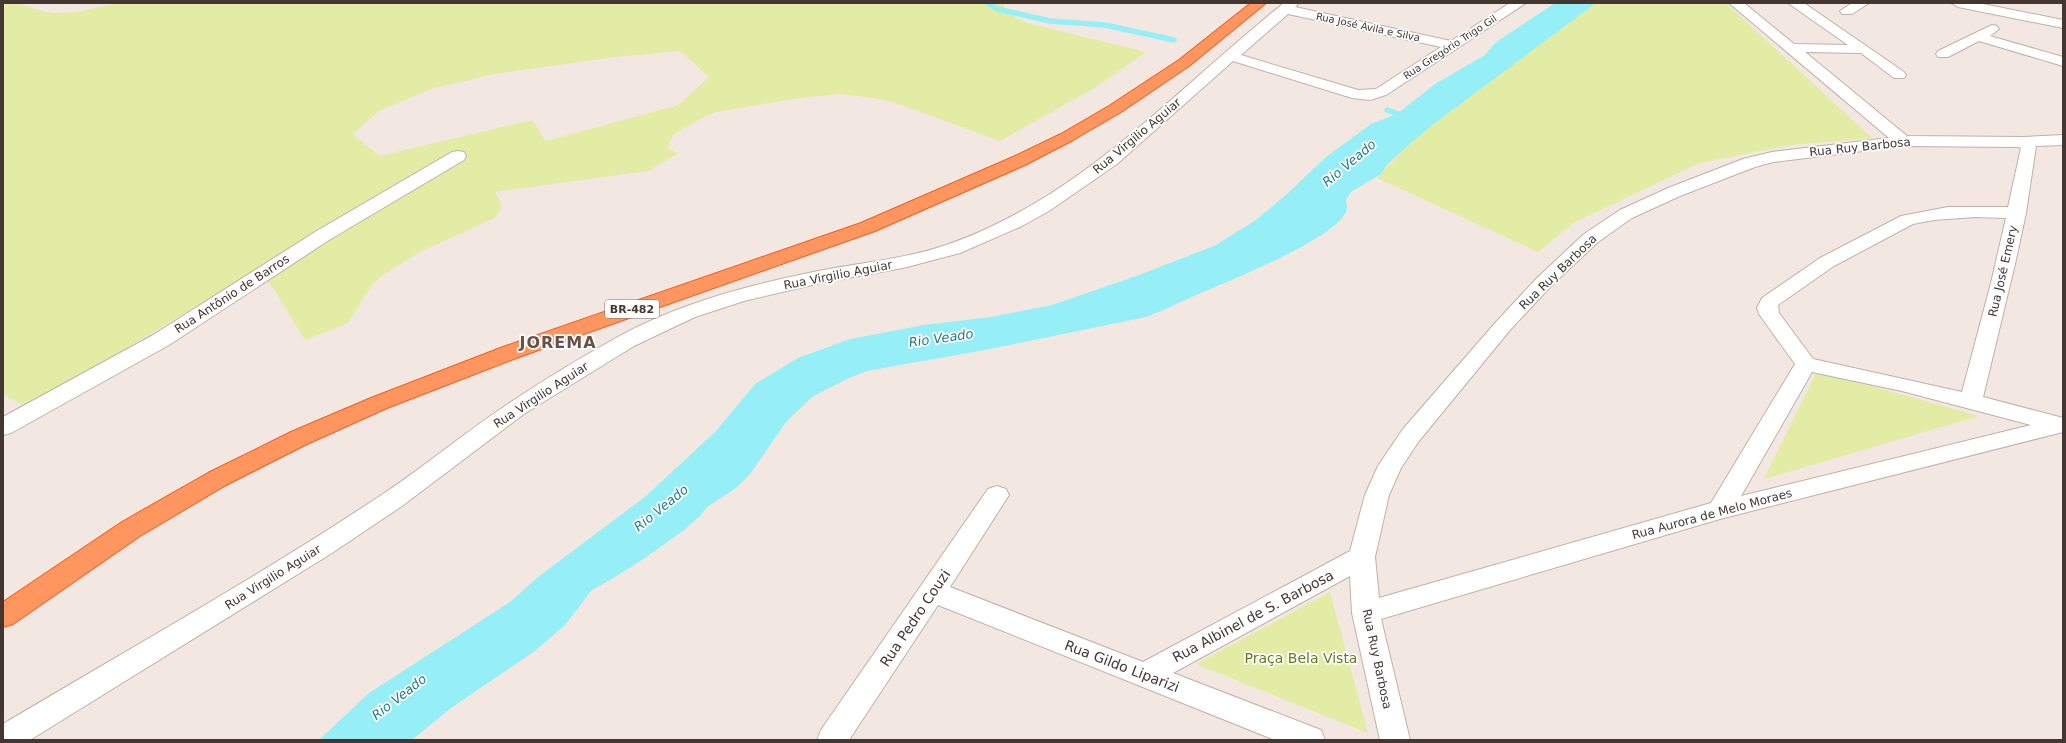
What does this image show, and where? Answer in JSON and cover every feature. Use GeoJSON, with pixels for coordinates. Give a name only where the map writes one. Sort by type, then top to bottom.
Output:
{"type":"FeatureCollection","features":[{"type":"Feature","properties":{"kind":"highway","name":"BR-482"},"geometry":{"type":"LineString","coordinates":[[3,616],[131,529],[217,479],[299,438],[379,403],[511,352],[868,227],[1067,137],[1115,109],[1184,64],[1259,3]]}},
{"type":"Feature","properties":{"kind":"street","name":"Rua Gregório Trigo Gil"},"geometry":{"type":"LineString","coordinates":[[1231,56],[1357,95],[1370,95],[1381,92],[1519,3]]}},
{"type":"Feature","properties":{"kind":"street"},"geometry":{"type":"LineString","coordinates":[[1736,3],[1903,141]]}},
{"type":"Feature","properties":{"kind":"street"},"geometry":{"type":"LineString","coordinates":[[1796,3],[1864,49],[1899,75]]}},
{"type":"Feature","properties":{"kind":"street"},"geometry":{"type":"LineString","coordinates":[[1847,11],[1862,3]]}},
{"type":"Feature","properties":{"kind":"street"},"geometry":{"type":"LineString","coordinates":[[1958,3],[2063,24]]}},
{"type":"Feature","properties":{"kind":"street","name":"Rua José Ávila e Silva"},"geometry":{"type":"LineString","coordinates":[[1288,6],[1452,45]]}},
{"type":"Feature","properties":{"kind":"street","name":"Rua Virgilio Aguiar"},"geometry":{"type":"LineString","coordinates":[[4,740],[323,546],[393,500],[516,409],[626,341],[688,313],[738,296],[767,288],[903,262],[953,249],[1015,222],[1043,207],[1111,160],[1288,6]]}},
{"type":"Feature","properties":{"kind":"street"},"geometry":{"type":"LineString","coordinates":[[1943,54],[1979,37],[2015,14]]}},
{"type":"Feature","properties":{"kind":"street"},"geometry":{"type":"LineString","coordinates":[[1979,37],[2063,62]]}},
{"type":"Feature","properties":{"kind":"street"},"geometry":{"type":"LineString","coordinates":[[1791,48],[1864,49]]}},
{"type":"Feature","properties":{"kind":"street","name":"Rua Ruy Barbosa"},"geometry":{"type":"LineString","coordinates":[[1395,740],[1366,613],[1362,557],[1377,495],[1390,466],[1411,435],[1503,326],[1544,282],[1591,238],[1626,214],[1674,192],[1749,163],[1796,153],[1903,141],[2026,145],[2063,140]]}},
{"type":"Feature","properties":{"kind":"street"},"geometry":{"type":"LineString","coordinates":[[2026,145],[2063,156]]}},
{"type":"Feature","properties":{"kind":"street","name":"Rua José Emery"},"geometry":{"type":"LineString","coordinates":[[1971,400],[2001,285],[2017,213],[2026,145]]}},
{"type":"Feature","properties":{"kind":"street","name":"Rua Antônio de Barros"},"geometry":{"type":"LineString","coordinates":[[3,427],[161,340],[322,236],[458,156]]}},
{"type":"Feature","properties":{"kind":"street"},"geometry":{"type":"LineString","coordinates":[[1720,510],[1806,364],[1769,314],[1767,308],[1769,302],[1827,262],[1908,220],[1920,216],[1953,212],[2017,213]]}},
{"type":"Feature","properties":{"kind":"street","name":"Rua Aurora de Melo Moraes"},"geometry":{"type":"LineString","coordinates":[[1806,364],[1866,375],[1971,400],[2062,425]]}},
{"type":"Feature","properties":{"kind":"street","name":"Rua Aurora de Melo Moraes"},"geometry":{"type":"LineString","coordinates":[[1366,613],[1720,510],[2062,425]]}},
{"type":"Feature","properties":{"kind":"street","name":"Rua Pedro Couzi"},"geometry":{"type":"LineString","coordinates":[[832,740],[934,592],[997,496]]}},
{"type":"Feature","properties":{"kind":"street","name":"Rua Albinel de S. Barbosa"},"geometry":{"type":"LineString","coordinates":[[1144,675],[1362,557]]}},
{"type":"Feature","properties":{"kind":"street","name":"Rua Gildo Liparizi"},"geometry":{"type":"LineString","coordinates":[[934,592],[1310,740]]}},
{"type":"Feature","properties":{"kind":"green space"},"geometry":{"type":"Polygon","coordinates":[[[3,3],[18,3],[45,12],[58,13],[77,12],[118,3],[1005,3],[1004,8],[1006,13],[1027,23],[1146,52],[1096,87],[1000,141],[899,104],[880,99],[839,94],[799,98],[716,112],[700,119],[673,135],[668,149],[679,153],[648,171],[495,192],[502,204],[495,218],[422,251],[384,274],[371,286],[348,323],[305,340],[271,285],[254,271],[132,345],[23,405],[3,394],[3,3]],[[680,51],[616,57],[494,74],[431,89],[379,111],[353,134],[379,156],[532,120],[546,141],[675,106],[681,103],[709,77],[680,51]]]}},
{"type":"Feature","properties":{"kind":"green space"},"geometry":{"type":"Polygon","coordinates":[[[1596,3],[1726,3],[1872,138],[1791,145],[1700,163],[1575,222],[1538,252],[1377,178],[1404,149],[1431,126],[1596,3]]]}},
{"type":"Feature","properties":{"kind":"green space"},"geometry":{"type":"Polygon","coordinates":[[[1817,371],[1979,416],[1764,479],[1817,371]]]}},
{"type":"Feature","properties":{"kind":"green space","name":"Praça Bela Vista"},"geometry":{"type":"Polygon","coordinates":[[[1330,592],[1368,733],[1196,664],[1330,592]]]}},
{"type":"Feature","properties":{"kind":"water","name":"Rio Veado"},"geometry":{"type":"Polygon","coordinates":[[[1555,3],[1596,3],[1431,126],[1387,165],[1381,174],[1351,192],[1346,200],[1347,209],[1340,221],[1324,234],[1275,260],[1146,317],[985,350],[867,371],[847,379],[812,397],[786,422],[750,474],[736,488],[707,507],[700,516],[684,530],[645,558],[592,590],[565,625],[535,651],[451,708],[412,740],[319,740],[369,693],[510,602],[538,577],[646,496],[716,431],[755,384],[798,358],[850,339],[924,325],[991,317],[1052,305],[1139,275],[1214,246],[1256,220],[1287,194],[1326,157],[1371,124],[1397,114],[1435,84],[1485,55],[1496,42],[1555,3]]]}},
{"type":"Feature","properties":{"kind":"waterway"},"geometry":{"type":"LineString","coordinates":[[988,3],[997,9],[1050,21],[1105,25],[1174,40]]}},
{"type":"Feature","properties":{"kind":"waterway"},"geometry":{"type":"LineString","coordinates":[[1387,110],[1407,117]]}},
{"type":"Feature","properties":{"kind":"district","name":"JOREMA"},"geometry":{"type":"Point","coordinates":[558,342]}}]}
